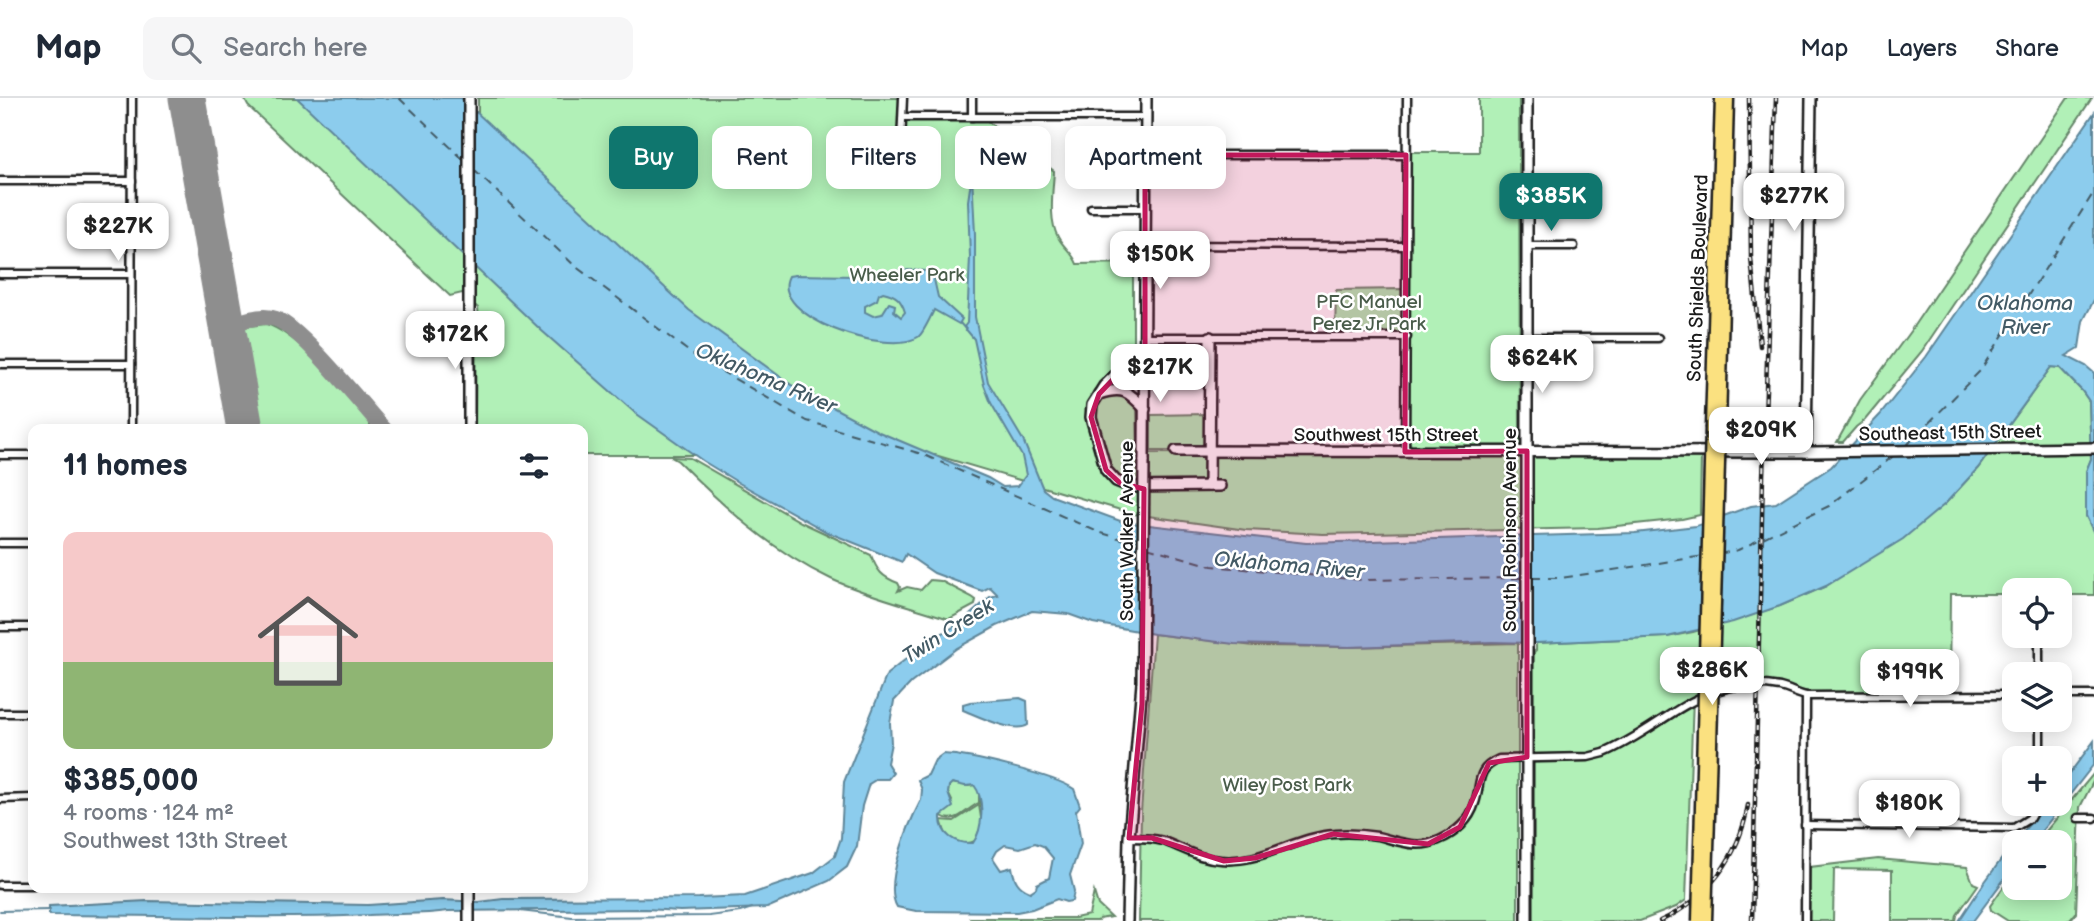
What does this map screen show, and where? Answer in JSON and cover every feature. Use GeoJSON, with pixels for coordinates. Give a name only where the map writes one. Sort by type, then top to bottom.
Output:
{"type":"FeatureCollection","features":[{"type":"Feature","properties":{"kind":"main road"},"geometry":{"type":"LineString","coordinates":[[469,98],[470,424]]}},
{"type":"Feature","properties":{"kind":"main road","name":"South Walker Avenue"},"geometry":{"type":"LineString","coordinates":[[1145,126],[1146,98]]}},
{"type":"Feature","properties":{"kind":"main road","name":"South Robinson Avenue"},"geometry":{"type":"LineString","coordinates":[[1527,98],[1527,921]]}},
{"type":"Feature","properties":{"kind":"main road","name":"South Shields Boulevard"},"geometry":{"type":"LineString","coordinates":[[1706,921],[1721,98]]}},
{"type":"Feature","properties":{"kind":"main road","name":"South Shields Boulevard"},"geometry":{"type":"LineString","coordinates":[[1698,921],[1728,98]]}},
{"type":"Feature","properties":{"kind":"main road"},"geometry":{"type":"LineString","coordinates":[[1810,452],[1811,98]]}},
{"type":"Feature","properties":{"kind":"main road","name":"South Walker Avenue"},"geometry":{"type":"LineString","coordinates":[[1127,921],[1129,838],[1143,683],[1146,189]]}},
{"type":"Feature","properties":{"kind":"main road"},"geometry":{"type":"LineString","coordinates":[[1210,337],[1209,486],[1220,486]]}},
{"type":"Feature","properties":{"kind":"main road"},"geometry":{"type":"LineString","coordinates":[[1099,394],[1145,341]]}},
{"type":"Feature","properties":{"kind":"main road"},"geometry":{"type":"LineString","coordinates":[[1099,394],[1112,390],[1124,391],[1132,395],[1145,409]]}},
{"type":"Feature","properties":{"kind":"main road","name":"South Walker Avenue"},"geometry":{"type":"LineString","coordinates":[[1099,394],[1093,402],[1091,417],[1106,470],[1116,481],[1131,487],[1209,486]]}},
{"type":"Feature","properties":{"kind":"main road","name":"Southeast 15th Street"},"geometry":{"type":"LineString","coordinates":[[1810,452],[2094,447]]}},
{"type":"Feature","properties":{"kind":"main road","name":"Southwest 15th Street"},"geometry":{"type":"LineString","coordinates":[[1176,451],[1810,452]]}},
{"type":"Feature","properties":{"kind":"main road"},"geometry":{"type":"LineString","coordinates":[[469,893],[469,921]]}},
{"type":"Feature","properties":{"kind":"street"},"geometry":{"type":"LineString","coordinates":[[131,424],[132,98]]}},
{"type":"Feature","properties":{"kind":"street"},"geometry":{"type":"LineString","coordinates":[[902,126],[903,98]]}},
{"type":"Feature","properties":{"kind":"street"},"geometry":{"type":"LineString","coordinates":[[972,98],[972,117]]}},
{"type":"Feature","properties":{"kind":"street"},"geometry":{"type":"LineString","coordinates":[[1405,452],[1407,98]]}},
{"type":"Feature","properties":{"kind":"street"},"geometry":{"type":"LineString","coordinates":[[903,117],[1145,117]]}},
{"type":"Feature","properties":{"kind":"street"},"geometry":{"type":"LineString","coordinates":[[1226,155],[1406,155]]}},
{"type":"Feature","properties":{"kind":"street"},"geometry":{"type":"LineString","coordinates":[[0,181],[132,181]]}},
{"type":"Feature","properties":{"kind":"street"},"geometry":{"type":"LineString","coordinates":[[1091,208],[1146,208]]}},
{"type":"Feature","properties":{"kind":"street"},"geometry":{"type":"LineString","coordinates":[[1145,245],[1406,246]]}},
{"type":"Feature","properties":{"kind":"street"},"geometry":{"type":"LineString","coordinates":[[1528,246],[1574,246]]}},
{"type":"Feature","properties":{"kind":"street"},"geometry":{"type":"LineString","coordinates":[[0,274],[131,274]]}},
{"type":"Feature","properties":{"kind":"street"},"geometry":{"type":"LineString","coordinates":[[1145,341],[1210,337],[1406,337]]}},
{"type":"Feature","properties":{"kind":"street"},"geometry":{"type":"LineString","coordinates":[[1527,338],[1658,338]]}},
{"type":"Feature","properties":{"kind":"street"},"geometry":{"type":"LineString","coordinates":[[0,364],[131,364]]}},
{"type":"Feature","properties":{"kind":"street"},"geometry":{"type":"LineString","coordinates":[[0,455],[28,455]]}},
{"type":"Feature","properties":{"kind":"street"},"geometry":{"type":"LineString","coordinates":[[0,543],[28,543]]}},
{"type":"Feature","properties":{"kind":"street"},"geometry":{"type":"LineString","coordinates":[[0,627],[28,627]]}},
{"type":"Feature","properties":{"kind":"street"},"geometry":{"type":"LineString","coordinates":[[1129,838],[1152,838],[1199,856],[1224,861],[1255,858],[1299,841],[1333,834],[1375,836],[1411,845],[1429,844],[1449,835],[1466,820],[1476,800],[1480,777],[1489,763],[1499,759],[1588,757],[1604,753],[1696,699],[1727,687],[1773,687],[1806,696],[2002,695]]}},
{"type":"Feature","properties":{"kind":"street"},"geometry":{"type":"LineString","coordinates":[[2072,695],[2094,695]]}},
{"type":"Feature","properties":{"kind":"street"},"geometry":{"type":"LineString","coordinates":[[1805,921],[1806,696]]}},
{"type":"Feature","properties":{"kind":"street"},"geometry":{"type":"LineString","coordinates":[[0,713],[28,713]]}},
{"type":"Feature","properties":{"kind":"street"},"geometry":{"type":"LineString","coordinates":[[0,799],[28,798]]}},
{"type":"Feature","properties":{"kind":"street"},"geometry":{"type":"LineString","coordinates":[[1805,825],[2014,828],[2031,816]]}},
{"type":"Feature","properties":{"kind":"street"},"geometry":{"type":"LineString","coordinates":[[2078,818],[2094,818]]}},
{"type":"Feature","properties":{"kind":"street"},"geometry":{"type":"LineString","coordinates":[[0,885],[28,885]]}},
{"type":"Feature","properties":{"kind":"highlighted area"},"geometry":{"type":"Polygon","coordinates":[[[1145,155],[1406,155],[1405,452],[1527,451],[1527,757],[1489,763],[1460,827],[1428,844],[1333,834],[1255,858],[1224,861],[1152,838],[1129,838],[1142,704],[1144,489],[1120,483],[1106,470],[1091,417],[1099,394],[1145,346],[1145,155]]]}},
{"type":"Feature","properties":{"kind":"green space","name":"Wheeler Park"},"geometry":{"type":"Polygon","coordinates":[[[244,98],[461,98],[478,114],[478,98],[900,98],[899,120],[987,121],[994,126],[955,126],[955,189],[1051,189],[1051,169],[1054,171],[1052,205],[1055,230],[1077,264],[1133,263],[1133,341],[1136,342],[1090,400],[1087,420],[1096,453],[1105,453],[1097,424],[1098,403],[1101,397],[1123,393],[1137,407],[1138,453],[1701,455],[1700,515],[1598,528],[1323,534],[1246,530],[1134,514],[935,455],[588,455],[588,424],[475,424],[478,308],[462,293],[450,296],[248,106],[244,98]]]}},
{"type":"Feature","properties":{"kind":"green space"},"geometry":{"type":"Polygon","coordinates":[[[1479,98],[1519,98],[1520,443],[1516,448],[1412,448],[1407,436],[1410,152],[1479,152],[1479,98]]]}},
{"type":"Feature","properties":{"kind":"green space"},"geometry":{"type":"Polygon","coordinates":[[[2068,98],[2092,98],[1922,351],[1865,420],[1843,442],[1837,442],[1860,400],[1911,330],[2068,98]]]}},
{"type":"Feature","properties":{"kind":"green space","name":"PFC Manuel Perez Jr Park"},"geometry":{"type":"Polygon","coordinates":[[[1403,289],[1401,334],[1335,334],[1336,290],[1403,289]]]}},
{"type":"Feature","properties":{"kind":"green space"},"geometry":{"type":"Polygon","coordinates":[[[266,324],[293,339],[370,420],[370,424],[256,424],[242,327],[266,324]]]}},
{"type":"Feature","properties":{"kind":"green space"},"geometry":{"type":"Polygon","coordinates":[[[2051,367],[2060,368],[2089,401],[2091,459],[2086,472],[2086,516],[2094,533],[2094,595],[2072,595],[2072,578],[2002,578],[2002,594],[1950,594],[1949,691],[1807,692],[1777,683],[1728,683],[1693,697],[1686,900],[1676,907],[1640,921],[1534,921],[1536,643],[1667,637],[1780,606],[1826,586],[1945,504],[1978,468],[2051,367]]]}},
{"type":"Feature","properties":{"kind":"green space"},"geometry":{"type":"Polygon","coordinates":[[[1206,414],[1205,443],[1200,447],[1200,451],[1151,451],[1151,415],[1206,414]]]}},
{"type":"Feature","properties":{"kind":"green space"},"geometry":{"type":"Polygon","coordinates":[[[671,457],[690,458],[801,522],[871,555],[881,573],[898,583],[898,591],[907,587],[921,590],[930,580],[941,581],[972,597],[976,600],[975,605],[949,619],[874,596],[831,579],[769,542],[671,457]]]}},
{"type":"Feature","properties":{"kind":"green space","name":"Wiley Post Park"},"geometry":{"type":"Polygon","coordinates":[[[1154,634],[1254,646],[1518,643],[1518,921],[1139,921],[1141,812],[1154,634]]]}},
{"type":"Feature","properties":{"kind":"green space"},"geometry":{"type":"Polygon","coordinates":[[[2094,773],[2094,780],[2080,807],[2076,913],[2066,921],[2008,921],[1991,910],[1990,906],[2002,889],[2002,900],[2072,900],[2072,830],[2047,830],[2058,816],[2072,816],[2072,800],[2094,773]]]}},
{"type":"Feature","properties":{"kind":"green space"},"geometry":{"type":"Polygon","coordinates":[[[952,783],[975,785],[979,791],[979,803],[952,819],[941,816],[952,801],[948,793],[952,783]]]}},
{"type":"Feature","properties":{"kind":"green space"},"geometry":{"type":"Polygon","coordinates":[[[979,805],[982,824],[975,841],[960,842],[946,835],[941,820],[954,821],[979,805]]]}},
{"type":"Feature","properties":{"kind":"green space"},"geometry":{"type":"Polygon","coordinates":[[[1878,859],[1967,867],[1973,883],[1978,885],[1957,915],[1956,921],[1892,921],[1892,870],[1834,869],[1833,921],[1809,921],[1810,867],[1878,859]]]}},
{"type":"Feature","properties":{"kind":"green space"},"geometry":{"type":"Polygon","coordinates":[[[1094,892],[1098,905],[1111,917],[1098,921],[975,921],[971,918],[1075,918],[1089,915],[1094,892]]]}},
{"type":"Feature","properties":{"kind":"water","name":"Oklahoma River"},"geometry":{"type":"Polygon","coordinates":[[[297,98],[461,98],[689,310],[793,386],[879,432],[988,478],[1003,487],[1018,486],[1026,475],[1022,456],[991,403],[984,385],[974,339],[964,327],[967,323],[970,257],[970,189],[973,189],[975,234],[975,317],[988,382],[1023,440],[1043,489],[1052,496],[1123,522],[1306,543],[1635,533],[1696,526],[1751,506],[1776,503],[1831,467],[1880,415],[1926,357],[2094,113],[2094,300],[2083,321],[2079,348],[2066,356],[2094,373],[2094,533],[2086,516],[2086,471],[2091,459],[2089,401],[2060,368],[2051,367],[1978,468],[1945,504],[1903,539],[1826,586],[1733,622],[1667,637],[1349,647],[1234,644],[1154,634],[1093,623],[1068,614],[1032,611],[957,648],[911,683],[894,701],[887,763],[893,773],[888,779],[877,779],[869,784],[862,806],[857,846],[847,867],[829,881],[767,908],[680,911],[448,911],[289,917],[49,915],[49,906],[147,901],[368,905],[443,900],[479,902],[503,899],[745,896],[813,873],[835,856],[841,838],[844,782],[887,674],[930,640],[961,623],[990,597],[998,595],[990,587],[982,591],[934,573],[906,554],[902,562],[827,532],[739,483],[634,412],[542,331],[297,98]]]}},
{"type":"Feature","properties":{"kind":"water"},"geometry":{"type":"Polygon","coordinates":[[[909,270],[926,271],[933,275],[938,297],[962,319],[959,324],[934,310],[918,337],[903,342],[882,342],[834,329],[812,318],[796,305],[787,291],[789,276],[855,276],[909,270]],[[883,292],[877,300],[865,306],[865,312],[873,316],[882,314],[889,303],[895,305],[894,311],[901,317],[905,312],[902,304],[895,296],[883,292]]]}},
{"type":"Feature","properties":{"kind":"water"},"geometry":{"type":"Polygon","coordinates":[[[1020,698],[1027,701],[1028,725],[1022,727],[996,723],[963,710],[963,704],[970,702],[1020,698]]]}},
{"type":"Feature","properties":{"kind":"water"},"geometry":{"type":"Polygon","coordinates":[[[2094,741],[2094,764],[2072,792],[2072,770],[2094,741]]]}},
{"type":"Feature","properties":{"kind":"water"},"geometry":{"type":"Polygon","coordinates":[[[943,754],[991,762],[1031,772],[1074,789],[1080,806],[1076,811],[1081,844],[1070,875],[1074,891],[1072,901],[1057,899],[1017,912],[916,911],[897,907],[893,884],[895,869],[904,838],[921,800],[922,790],[918,780],[928,775],[935,760],[943,754]],[[952,783],[948,793],[953,807],[941,816],[941,823],[950,837],[960,842],[973,843],[979,830],[981,814],[978,791],[974,785],[952,783]],[[1035,843],[1020,848],[1005,845],[993,858],[1001,870],[1012,867],[1017,882],[1030,892],[1037,884],[1049,878],[1053,858],[1043,846],[1035,843]]]}},
{"type":"Feature","properties":{"kind":"water"},"geometry":{"type":"Polygon","coordinates":[[[2036,816],[2053,816],[2042,830],[2025,830],[2036,816]]]}},
{"type":"Feature","properties":{"kind":"water"},"geometry":{"type":"Polygon","coordinates":[[[2002,858],[2002,882],[1973,921],[1959,921],[2002,858]]]}},
{"type":"Feature","properties":{"kind":"waterway"},"geometry":{"type":"LineString","coordinates":[[960,323],[966,330]]}},
{"type":"Feature","properties":{"kind":"waterway","name":"Twin Creek"},"geometry":{"type":"LineString","coordinates":[[520,911],[572,917],[709,916],[752,908]]}},
{"type":"Feature","properties":{"kind":"waterway","name":"Twin Creek"},"geometry":{"type":"LineString","coordinates":[[0,911],[50,910]]}},
{"type":"Feature","properties":{"kind":"ferry route"},"geometry":{"type":"LineString","coordinates":[[399,98],[464,160]]}},
{"type":"Feature","properties":{"kind":"ferry route"},"geometry":{"type":"LineString","coordinates":[[473,169],[575,266],[692,354],[807,421],[922,454],[1098,532],[1139,544]]}},
{"type":"Feature","properties":{"kind":"ferry route"},"geometry":{"type":"LineString","coordinates":[[1906,446],[1980,371],[2094,192]]}},
{"type":"Feature","properties":{"kind":"ferry route"},"geometry":{"type":"LineString","coordinates":[[1719,554],[1738,550],[1829,506],[1896,454]]}},
{"type":"Feature","properties":{"kind":"ferry route"},"geometry":{"type":"LineString","coordinates":[[1147,547],[1212,566],[1362,580],[1523,578]]}},
{"type":"Feature","properties":{"kind":"ferry route"},"geometry":{"type":"LineString","coordinates":[[1532,578],[1561,578],[1704,556]]}},
{"type":"Feature","properties":{"kind":"taxiway"},"geometry":{"type":"LineString","coordinates":[[227,325],[264,317],[287,325],[315,351],[380,424]]}},
{"type":"Feature","properties":{"kind":"runway"},"geometry":{"type":"LineString","coordinates":[[187,98],[244,424]]}},
{"type":"Feature","properties":{"kind":"railway"},"geometry":{"type":"LineString","coordinates":[[1749,98],[1751,258],[1760,346]]}},
{"type":"Feature","properties":{"kind":"railway"},"geometry":{"type":"LineString","coordinates":[[1752,921],[1776,98]]}},
{"type":"Feature","properties":{"kind":"railway"},"geometry":{"type":"LineString","coordinates":[[1660,921],[1693,901],[1719,874],[1737,842],[1748,805]]}}]}
